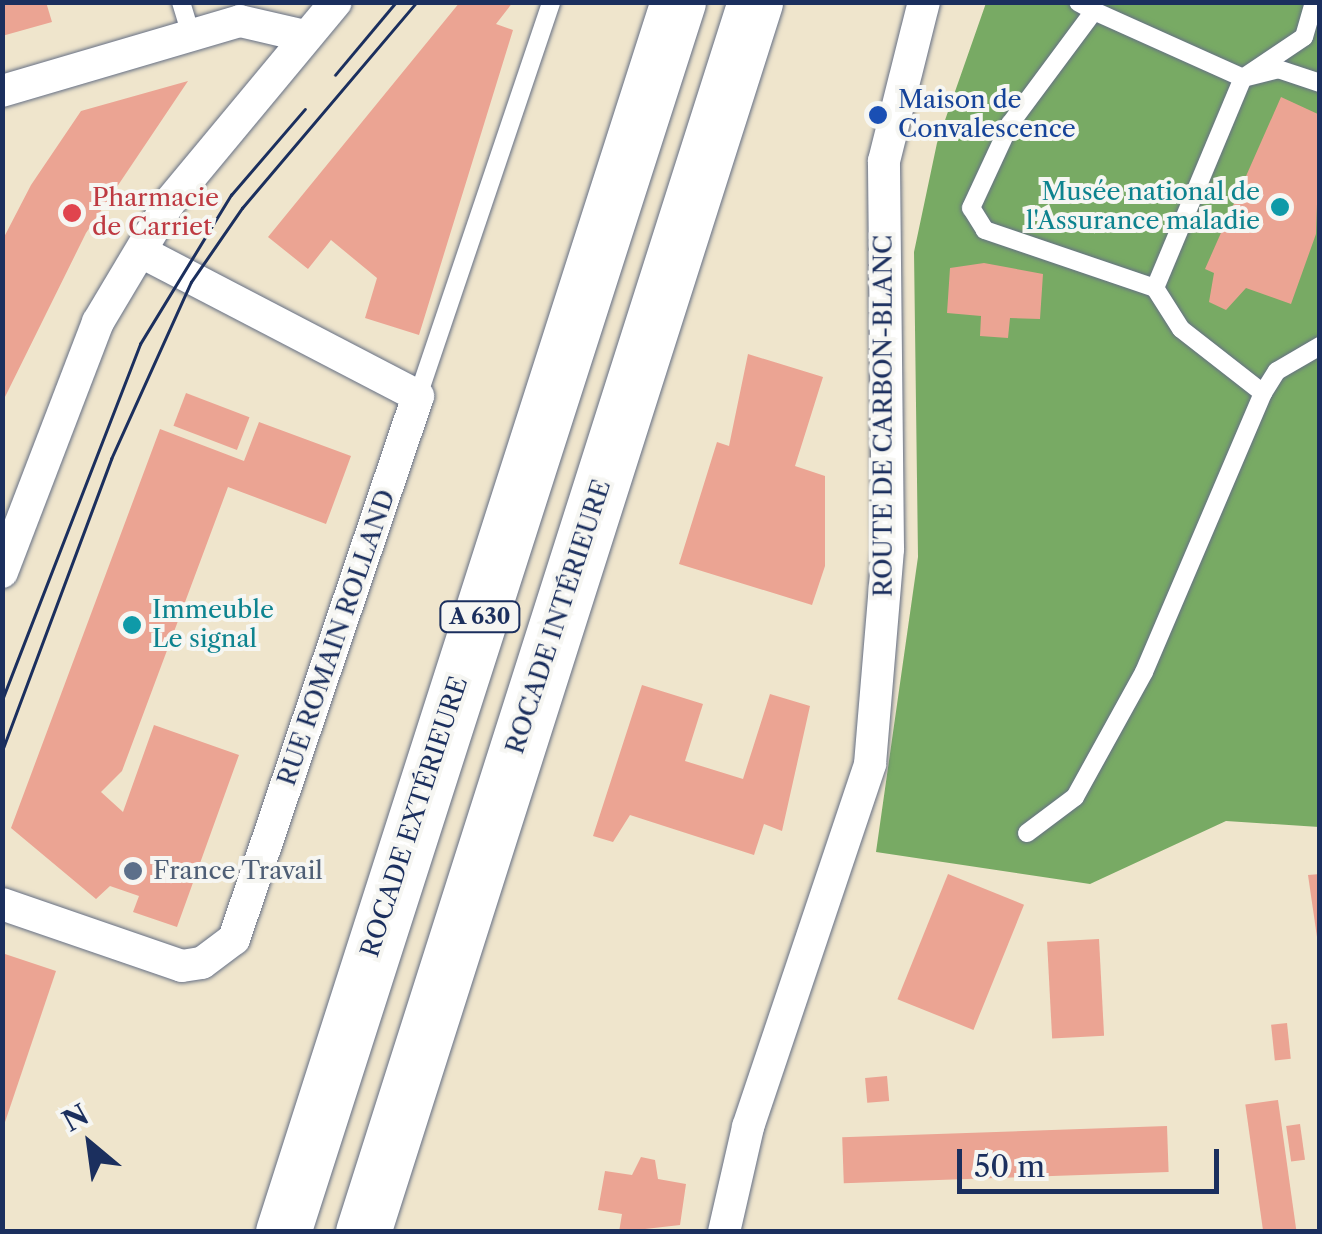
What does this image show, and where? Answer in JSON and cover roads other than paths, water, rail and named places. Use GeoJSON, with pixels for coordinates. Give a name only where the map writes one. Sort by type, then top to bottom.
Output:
{"type":"FeatureCollection","features":[{"type":"Feature","properties":{"kind":"highway","name":"ROCADE EXTÉRIEURE"},"geometry":{"type":"LineString","coordinates":[[282,1232],[678,2]]}},
{"type":"Feature","properties":{"kind":"highway","name":"ROCADE INTÉRIEURE"},"geometry":{"type":"LineString","coordinates":[[363,1232],[754,7]]}},
{"type":"Feature","properties":{"kind":"street"},"geometry":{"type":"LineString","coordinates":[[2,572],[98,322],[140,252],[235,117],[336,2]]}},
{"type":"Feature","properties":{"kind":"street","name":"ROUTE DE CARBON-BLANC"},"geometry":{"type":"LineString","coordinates":[[724,1232],[748,1127],[870,764],[888,549],[884,161],[924,2]]}},
{"type":"Feature","properties":{"kind":"street"},"geometry":{"type":"LineString","coordinates":[[2,90],[240,21],[306,36]]}},
{"type":"Feature","properties":{"kind":"street"},"geometry":{"type":"LineString","coordinates":[[140,252],[418,396]]}},
{"type":"Feature","properties":{"kind":"street","name":"RUE ROMAIN ROLLAND"},"geometry":{"type":"LineString","coordinates":[[2,904],[182,966],[202,963],[234,939],[418,396]]}},
{"type":"Feature","properties":{"kind":"lane"},"geometry":{"type":"LineString","coordinates":[[181,2],[192,36]]}},
{"type":"Feature","properties":{"kind":"lane"},"geometry":{"type":"LineString","coordinates":[[418,396],[551,2]]}},
{"type":"Feature","properties":{"kind":"lane"},"geometry":{"type":"LineString","coordinates":[[1155,288],[1243,78],[1304,37],[1314,2]]}},
{"type":"Feature","properties":{"kind":"lane"},"geometry":{"type":"LineString","coordinates":[[1263,393],[1182,329],[1155,288],[984,230],[971,208],[1010,124],[1086,7],[1243,78],[1278,69],[1320,83]]}},
{"type":"Feature","properties":{"kind":"lane"},"geometry":{"type":"LineString","coordinates":[[1026,833],[1075,796],[1144,672],[1263,393],[1277,371],[1320,346]]}},
{"type":"Feature","properties":{"kind":"tram line"},"geometry":{"type":"LineString","coordinates":[[335,75],[396,2]]}},
{"type":"Feature","properties":{"kind":"tram line"},"geometry":{"type":"LineString","coordinates":[[2,751],[111,459],[191,282],[242,208],[417,2]]}},
{"type":"Feature","properties":{"kind":"tram line"},"geometry":{"type":"LineString","coordinates":[[2,700],[140,344],[231,195],[305,109]]}},
{"type":"Feature","properties":{"kind":"place","name":"Maison de Convalescence"},"geometry":{"type":"Point","coordinates":[878,115]}},
{"type":"Feature","properties":{"kind":"place","name":"Musée national de l'Assurance maladie"},"geometry":{"type":"Point","coordinates":[1280,207]}},
{"type":"Feature","properties":{"kind":"place","name":"Pharmacie de Carriet"},"geometry":{"type":"Point","coordinates":[72,213]}},
{"type":"Feature","properties":{"kind":"place","name":"Immeuble Le signal"},"geometry":{"type":"Point","coordinates":[132,625]}},
{"type":"Feature","properties":{"kind":"place","name":"France Travail"},"geometry":{"type":"Point","coordinates":[133,871]}}]}
